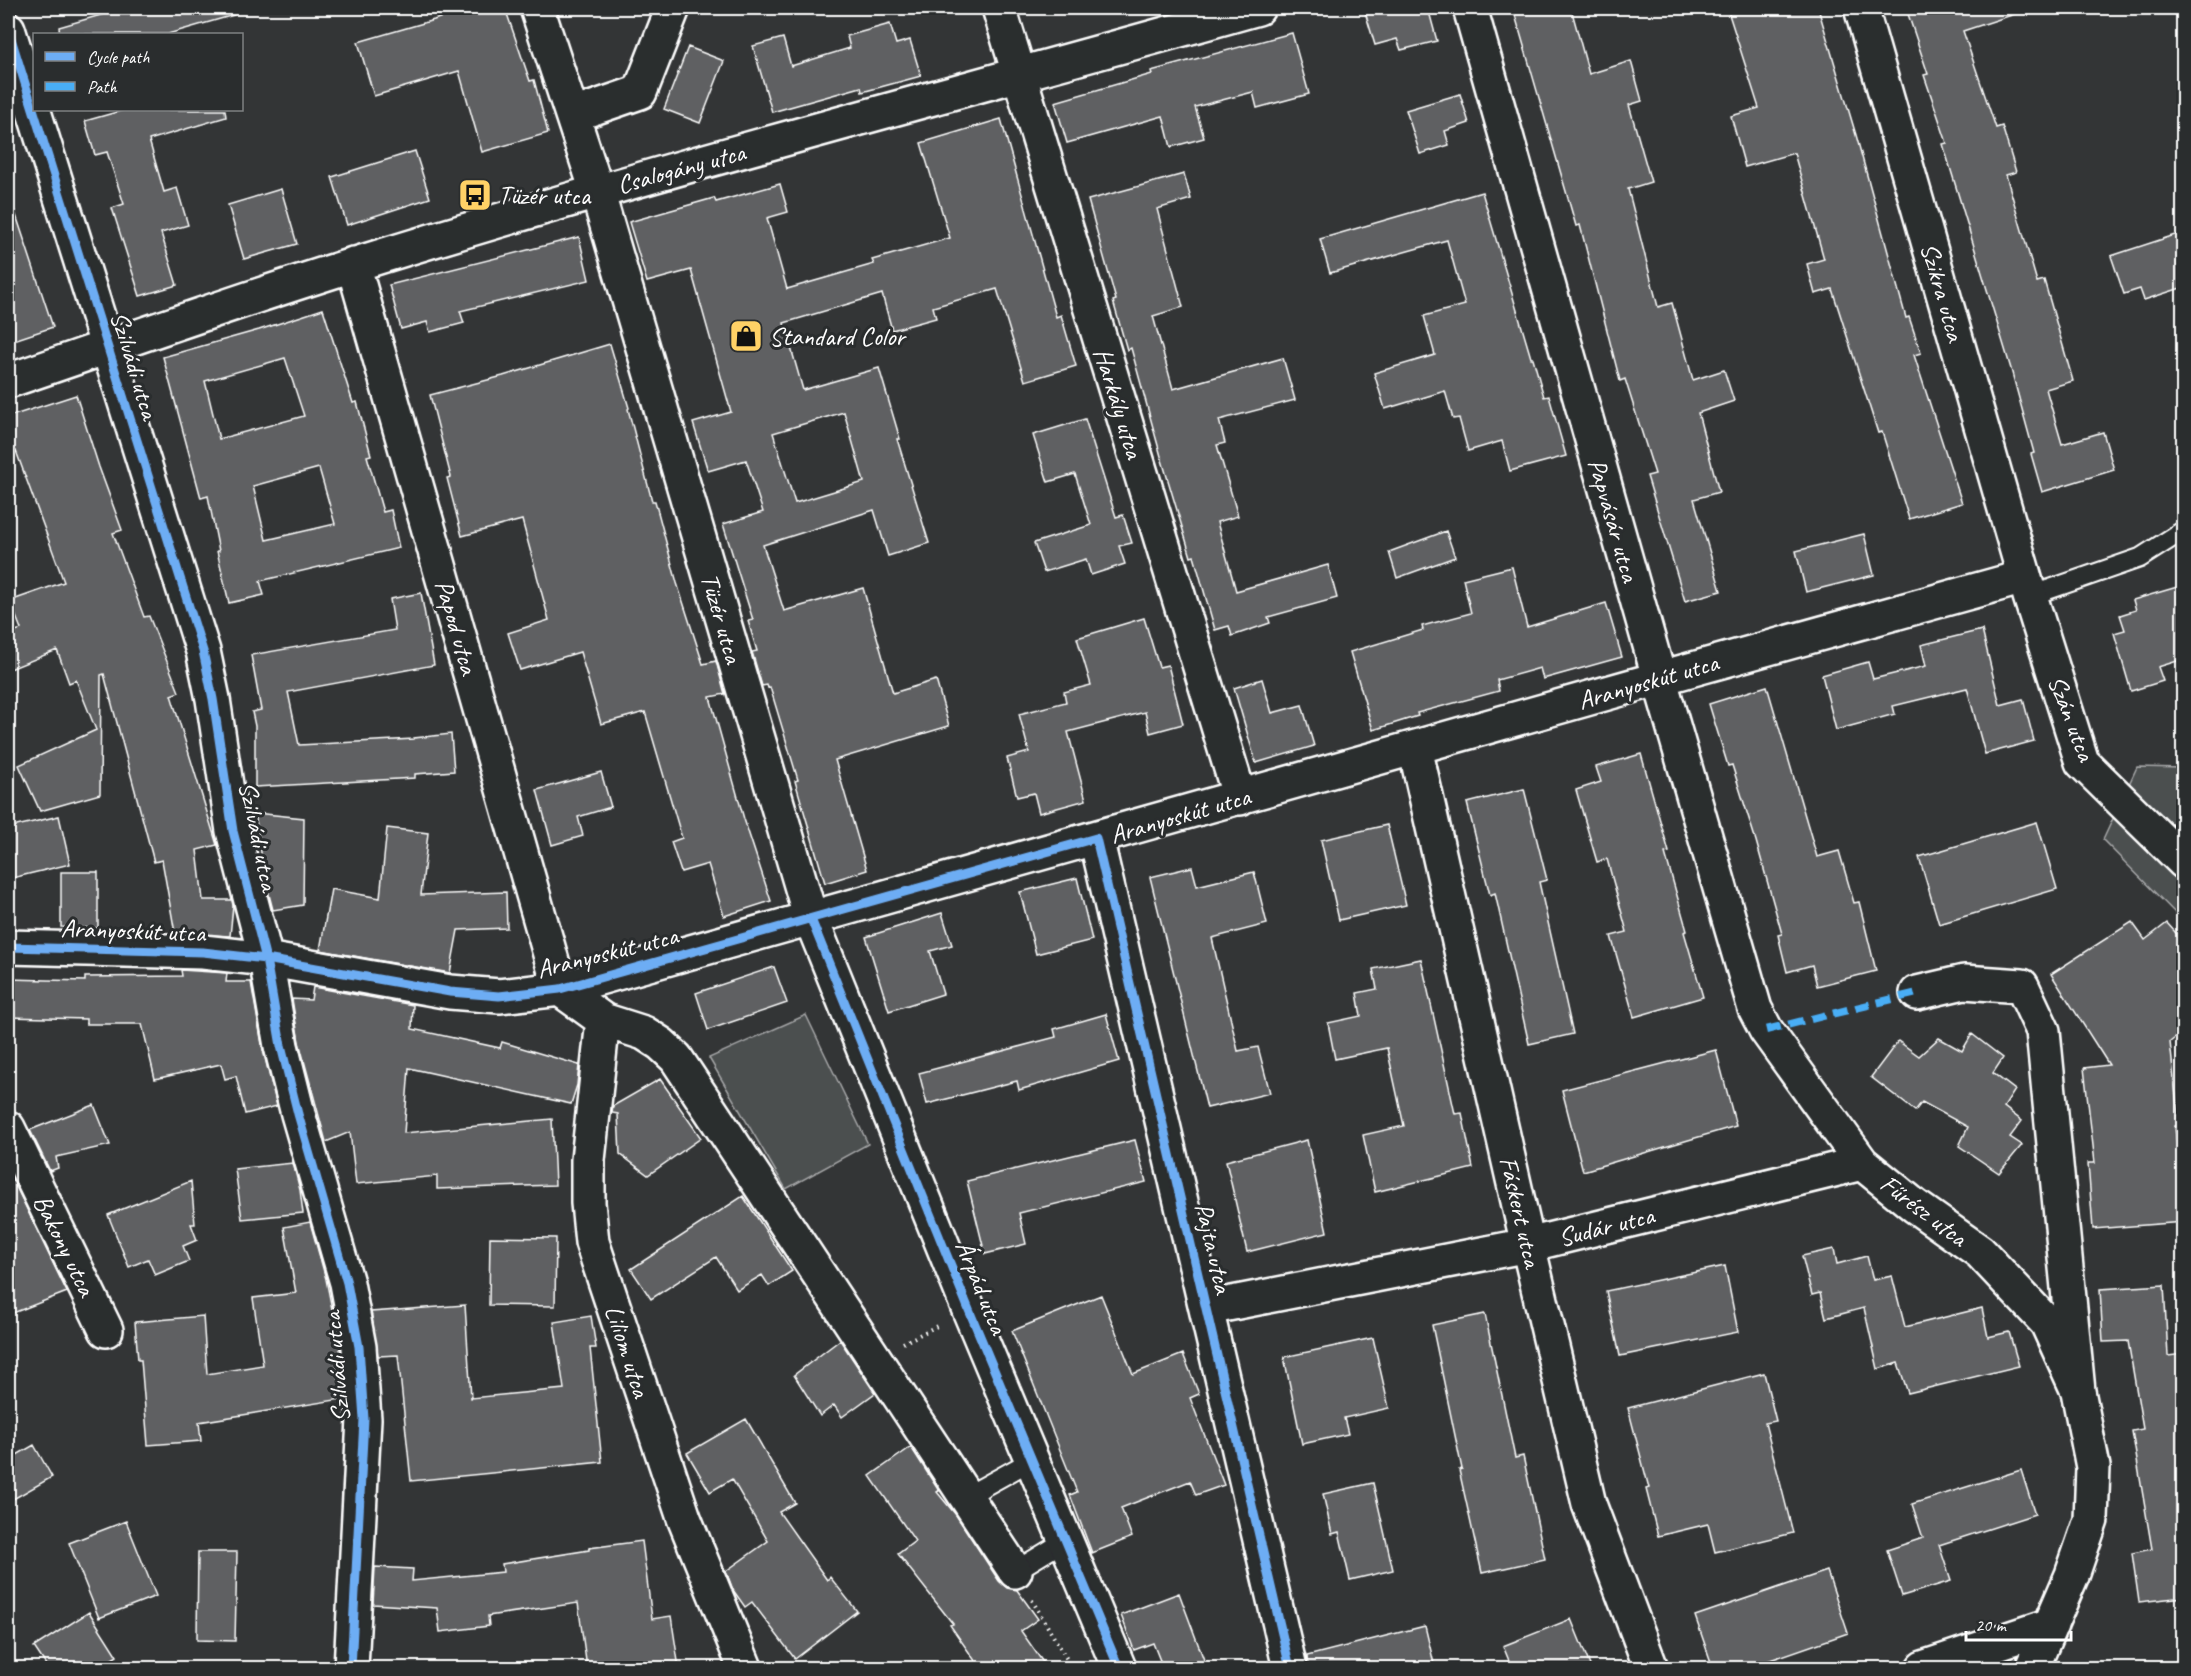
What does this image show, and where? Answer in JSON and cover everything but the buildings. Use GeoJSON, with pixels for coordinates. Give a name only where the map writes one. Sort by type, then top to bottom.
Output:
{"type":"FeatureCollection","features":[{"type":"Feature","properties":{"kind":"street","name":"Tüzér utca"},"geometry":{"type":"LineString","coordinates":[[537,8],[597,191],[811,919]]}},
{"type":"Feature","properties":{"kind":"street"},"geometry":{"type":"LineString","coordinates":[[573,115],[640,92],[673,8]]}},
{"type":"Feature","properties":{"kind":"street","name":"Harkály utca"},"geometry":{"type":"LineString","coordinates":[[999,8],[1240,798]]}},
{"type":"Feature","properties":{"kind":"street","name":"Csalogány utca"},"geometry":{"type":"LineString","coordinates":[[8,381],[353,264],[597,191],[1258,8]]}},
{"type":"Feature","properties":{"kind":"street","name":"Papvásár utca"},"geometry":{"type":"LineString","coordinates":[[1470,8],[1755,1009],[1766,1030]]}},
{"type":"Feature","properties":{"kind":"street","name":"Szikra utca"},"geometry":{"type":"LineString","coordinates":[[1861,8],[2027,586]]}},
{"type":"Feature","properties":{"kind":"street","name":"Szilvádi utca"},"geometry":{"type":"LineString","coordinates":[[8,29],[33,109]]}},
{"type":"Feature","properties":{"kind":"street","name":"Szilvádi utca"},"geometry":{"type":"LineString","coordinates":[[34,111],[203,651],[215,709],[232,831],[266,959],[281,1046],[298,1114],[348,1283],[359,1347],[364,1419],[351,1668]]}},
{"type":"Feature","properties":{"kind":"street","name":"Papod utca"},"geometry":{"type":"LineString","coordinates":[[353,264],[560,989]]}},
{"type":"Feature","properties":{"kind":"street","name":"Aranyoskút utca"},"geometry":{"type":"LineString","coordinates":[[8,947],[155,950],[266,959],[450,992],[499,996],[560,989],[1240,798],[1659,677],[2027,586]]}},
{"type":"Feature","properties":{"kind":"street","name":"Szán utca"},"geometry":{"type":"LineString","coordinates":[[2027,586],[2082,762],[2184,862]]}},
{"type":"Feature","properties":{"kind":"street","name":"Fáskert utca"},"geometry":{"type":"LineString","coordinates":[[1415,748],[1589,1504],[1651,1668]]}},
{"type":"Feature","properties":{"kind":"street","name":"Pajta utca"},"geometry":{"type":"LineString","coordinates":[[1096,838],[1290,1668]]}},
{"type":"Feature","properties":{"kind":"street","name":"Árpád utca"},"geometry":{"type":"LineString","coordinates":[[811,919],[969,1310],[1119,1668]]}},
{"type":"Feature","properties":{"kind":"street","name":"Fűrész utca"},"geometry":{"type":"LineString","coordinates":[[1917,993],[1964,982],[2022,986],[2043,1031],[2078,1391],[2093,1467],[2091,1520],[2072,1575],[2032,1668]]}},
{"type":"Feature","properties":{"kind":"street"},"geometry":{"type":"LineString","coordinates":[[560,989],[603,1020],[644,1033],[676,1058],[1014,1571]]}},
{"type":"Feature","properties":{"kind":"street","name":"Liliom utca"},"geometry":{"type":"LineString","coordinates":[[603,1020],[588,1160],[588,1203],[592,1242],[684,1518],[745,1668]]}},
{"type":"Feature","properties":{"kind":"street","name":"Fűrész utca"},"geometry":{"type":"LineString","coordinates":[[1766,1030],[1862,1163],[1915,1206],[1980,1252],[2047,1323],[2078,1391]]}},
{"type":"Feature","properties":{"kind":"street","name":"Bakony utca"},"geometry":{"type":"LineString","coordinates":[[8,1128],[106,1330]]}},
{"type":"Feature","properties":{"kind":"street","name":"Sudár utca"},"geometry":{"type":"LineString","coordinates":[[1207,1308],[1528,1245],[1862,1163]]}},
{"type":"Feature","properties":{"kind":"street"},"geometry":{"type":"LineString","coordinates":[[1923,1668],[2051,1625]]}},
{"type":"Feature","properties":{"kind":"lane","name":"Aranyoskút utca"},"geometry":{"type":"LineString","coordinates":[[2027,586],[2140,558],[2184,530]]}},
{"type":"Feature","properties":{"kind":"lane"},"geometry":{"type":"LineString","coordinates":[[965,1497],[1032,1460]]}},
{"type":"Feature","properties":{"kind":"lane"},"geometry":{"type":"LineString","coordinates":[[1014,1571],[1066,1540]]}},
{"type":"Feature","properties":{"kind":"path"},"geometry":{"type":"LineString","coordinates":[[873,1358],[969,1310]]}},
{"type":"Feature","properties":{"kind":"path"},"geometry":{"type":"LineString","coordinates":[[1014,1571],[1072,1668]]}},
{"type":"Feature","properties":{"kind":"shaded area"},"geometry":{"type":"Polygon","coordinates":[[[2137,767],[2183,768],[2183,921],[2103,840],[2137,767]]]}},
{"type":"Feature","properties":{"kind":"shaded area"},"geometry":{"type":"Polygon","coordinates":[[[806,1015],[868,1144],[786,1189],[709,1058],[806,1015]]]}},
{"type":"Feature","properties":{"kind":"marked path"},"geometry":{"type":"LineString","coordinates":[[1766,1030],[1917,993]]}},
{"type":"Feature","properties":{"kind":"cycle path"},"geometry":{"type":"LineString","coordinates":[[8,29],[33,109]]}},
{"type":"Feature","properties":{"kind":"cycle path"},"geometry":{"type":"LineString","coordinates":[[34,111],[203,651],[213,699],[233,831],[266,959],[281,1046],[298,1114],[347,1283],[359,1347],[364,1419],[351,1668]]}},
{"type":"Feature","properties":{"kind":"cycle path"},"geometry":{"type":"LineString","coordinates":[[8,947],[203,952],[266,959],[450,992],[499,996],[560,989],[1096,838],[1290,1668]]}},
{"type":"Feature","properties":{"kind":"cycle path"},"geometry":{"type":"LineString","coordinates":[[811,919],[969,1310],[1119,1668]]}},
{"type":"Feature","properties":{"kind":"place","name":"Tüzér utca"},"geometry":{"type":"Point","coordinates":[475,195]}},
{"type":"Feature","properties":{"kind":"place","name":"Standard Color"},"geometry":{"type":"Point","coordinates":[746,336]}}]}
